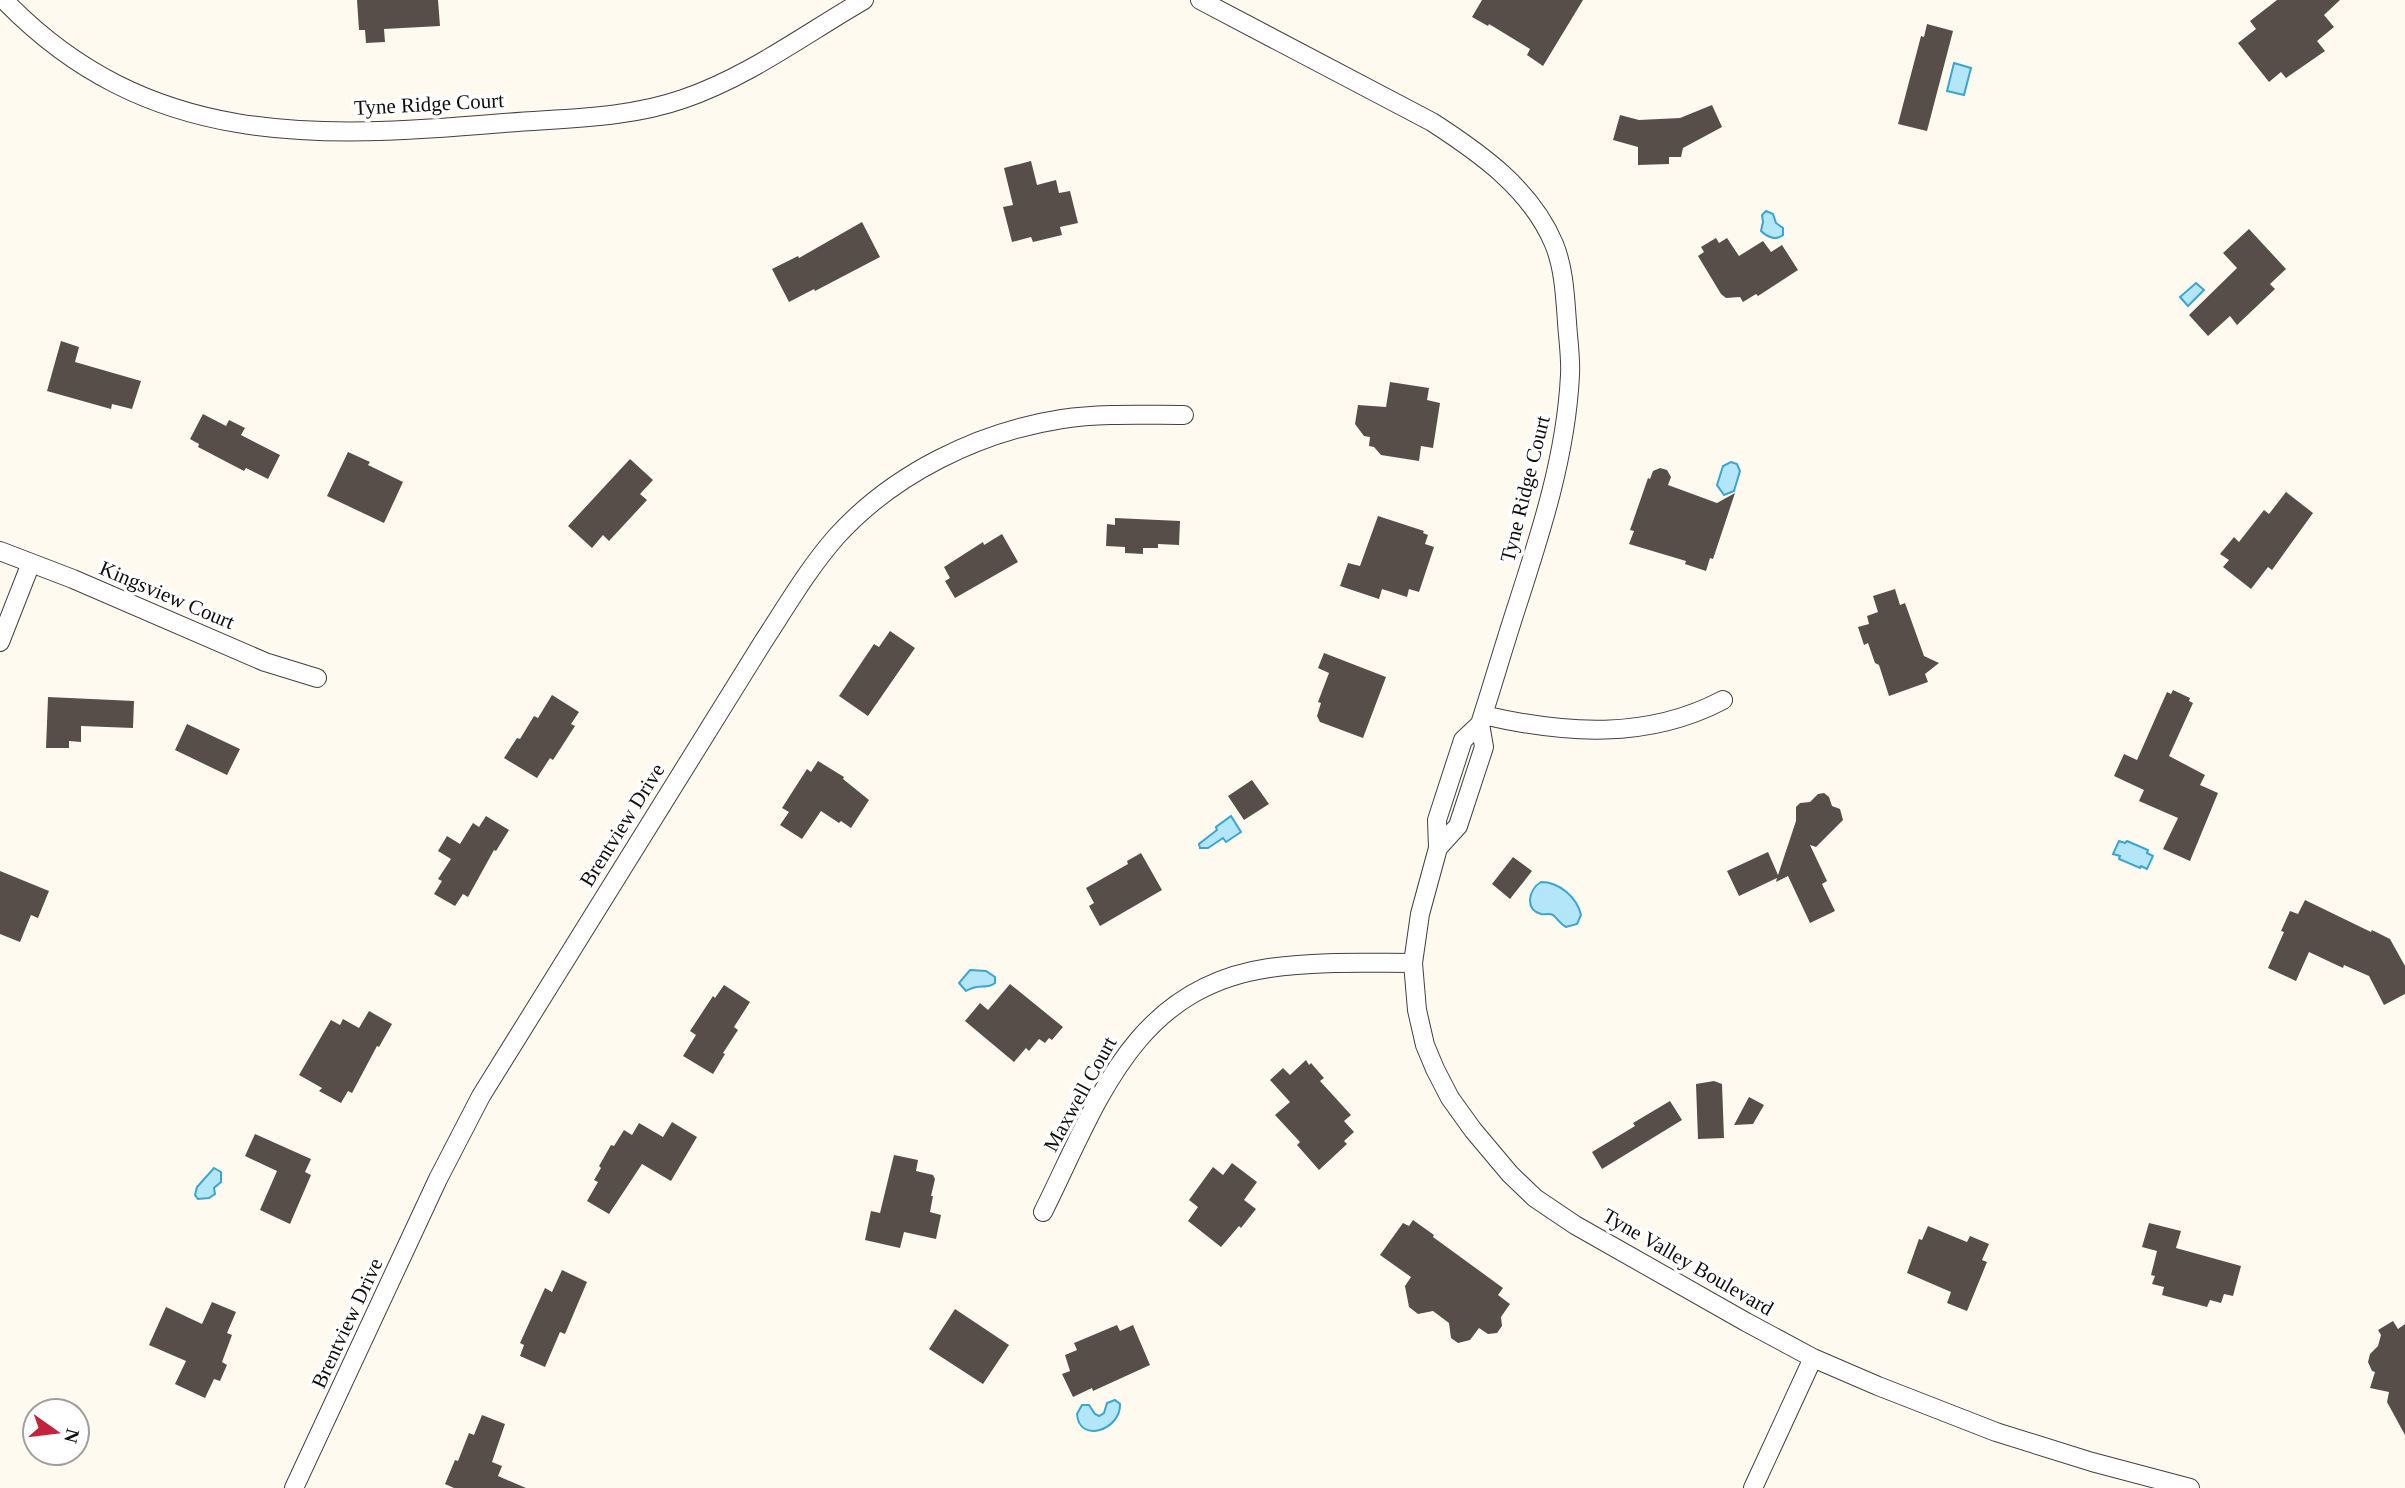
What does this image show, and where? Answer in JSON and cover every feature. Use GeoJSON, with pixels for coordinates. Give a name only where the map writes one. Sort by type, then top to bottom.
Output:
{"type":"FeatureCollection","features":[{"type":"Feature","properties":{"kind":"street","name":"Tyne Ridge Court"},"geometry":{"type":"LineString","coordinates":[[4,0],[63,51],[119,88],[176,109],[217,121],[248,126],[383,132],[621,113],[682,100],[747,70],[864,0]]}},
{"type":"Feature","properties":{"kind":"street","name":"Tyne Ridge Court"},"geometry":{"type":"LineString","coordinates":[[1200,0],[1460,139],[1523,194],[1554,244],[1562,270],[1566,310],[1571,371],[1568,410],[1561,451],[1539,538],[1481,719]]}},
{"type":"Feature","properties":{"kind":"street","name":"Brentview Drive"},"geometry":{"type":"LineString","coordinates":[[295,1488],[433,1191],[481,1096],[763,642],[834,539],[860,514],[901,482],[938,460],[985,439],[1062,419],[1099,415],[1184,415]]}},
{"type":"Feature","properties":{"kind":"street","name":"Kingsview Court"},"geometry":{"type":"LineString","coordinates":[[0,551],[265,662],[317,678]]}},
{"type":"Feature","properties":{"kind":"street"},"geometry":{"type":"LineString","coordinates":[[0,642],[31,563]]}},
{"type":"Feature","properties":{"kind":"street"},"geometry":{"type":"LineString","coordinates":[[1481,719],[1534,726],[1623,730],[1683,719],[1723,700]]}},
{"type":"Feature","properties":{"kind":"street","name":"Tyne Valley Boulevard"},"geometry":{"type":"LineString","coordinates":[[1481,719],[1484,747],[1458,826],[1438,848],[1420,914],[1413,963],[1417,1010],[1425,1045],[1450,1098],[1473,1130],[1523,1188],[1546,1206],[1606,1243],[1813,1358],[1996,1432],[2092,1462],[2190,1488]]}},
{"type":"Feature","properties":{"kind":"street","name":"Maxwell Court"},"geometry":{"type":"LineString","coordinates":[[1043,1212],[1117,1069],[1146,1029],[1179,1002],[1219,981],[1269,968],[1413,963]]}},
{"type":"Feature","properties":{"kind":"street"},"geometry":{"type":"LineString","coordinates":[[1753,1488],[1813,1358]]}},
{"type":"Feature","properties":{"kind":"water"},"geometry":{"type":"Polygon","coordinates":[[[1954,63],[1971,68],[1964,95],[1947,91],[1954,63]]]}},
{"type":"Feature","properties":{"kind":"water"},"geometry":{"type":"Polygon","coordinates":[[[1766,211],[1773,214],[1776,223],[1783,228],[1783,235],[1780,237],[1772,238],[1761,231],[1762,215],[1766,211]]]}},
{"type":"Feature","properties":{"kind":"water"},"geometry":{"type":"Polygon","coordinates":[[[2196,283],[2204,290],[2188,306],[2180,297],[2196,283]]]}},
{"type":"Feature","properties":{"kind":"water"},"geometry":{"type":"Polygon","coordinates":[[[1731,462],[1737,464],[1740,471],[1734,491],[1724,495],[1717,485],[1723,466],[1731,462]]]}},
{"type":"Feature","properties":{"kind":"water"},"geometry":{"type":"Polygon","coordinates":[[[1231,816],[1241,832],[1226,842],[1223,838],[1208,848],[1200,848],[1199,844],[1231,816]]]}},
{"type":"Feature","properties":{"kind":"water"},"geometry":{"type":"Polygon","coordinates":[[[2119,841],[2127,841],[2148,850],[2147,853],[2153,856],[2147,869],[2119,859],[2120,856],[2113,854],[2119,841]]]}},
{"type":"Feature","properties":{"kind":"water"},"geometry":{"type":"Polygon","coordinates":[[[1541,882],[1561,888],[1576,902],[1581,915],[1577,924],[1566,927],[1553,915],[1541,914],[1532,908],[1531,894],[1541,882]]]}},
{"type":"Feature","properties":{"kind":"water"},"geometry":{"type":"Polygon","coordinates":[[[970,970],[986,971],[995,977],[995,983],[966,991],[959,983],[970,970]]]}},
{"type":"Feature","properties":{"kind":"water"},"geometry":{"type":"Polygon","coordinates":[[[214,1168],[221,1172],[221,1182],[214,1188],[215,1194],[209,1198],[198,1199],[195,1195],[197,1187],[214,1168]]]}},
{"type":"Feature","properties":{"kind":"water"},"geometry":{"type":"Polygon","coordinates":[[[1115,1400],[1120,1404],[1119,1413],[1107,1426],[1092,1431],[1079,1423],[1077,1414],[1082,1405],[1089,1405],[1099,1416],[1104,1413],[1107,1403],[1115,1400]]]}},
{"type":"Feature","properties":{"kind":"building"},"geometry":{"type":"Polygon","coordinates":[[[357,0],[438,0],[440,26],[384,29],[385,42],[366,43],[365,30],[359,30],[357,0]]]}},
{"type":"Feature","properties":{"kind":"building"},"geometry":{"type":"Polygon","coordinates":[[[1482,0],[1583,0],[1543,66],[1527,55],[1530,49],[1472,17],[1482,0]]]}},
{"type":"Feature","properties":{"kind":"building"},"geometry":{"type":"Polygon","coordinates":[[[2277,0],[2340,0],[2324,15],[2334,27],[2317,41],[2325,51],[2286,78],[2281,72],[2269,82],[2238,43],[2256,29],[2250,21],[2277,0]]]}},
{"type":"Feature","properties":{"kind":"building"},"geometry":{"type":"Polygon","coordinates":[[[1927,24],[1953,31],[1927,131],[1898,124],[1921,36],[1924,37],[1927,24]]]}},
{"type":"Feature","properties":{"kind":"building"},"geometry":{"type":"Polygon","coordinates":[[[1712,105],[1722,127],[1683,148],[1681,157],[1669,157],[1669,164],[1638,165],[1638,147],[1613,140],[1620,115],[1639,120],[1680,118],[1712,105]]]}},
{"type":"Feature","properties":{"kind":"building"},"geometry":{"type":"Polygon","coordinates":[[[1031,161],[1037,185],[1056,180],[1059,193],[1070,191],[1078,223],[1060,227],[1062,235],[1033,242],[1031,237],[1012,242],[1003,207],[1013,205],[1004,168],[1031,161]]]}},
{"type":"Feature","properties":{"kind":"building"},"geometry":{"type":"Polygon","coordinates":[[[862,222],[880,257],[789,302],[772,269],[798,256],[799,258],[862,222]]]}},
{"type":"Feature","properties":{"kind":"building"},"geometry":{"type":"Polygon","coordinates":[[[2249,229],[2286,269],[2270,284],[2275,289],[2237,325],[2230,316],[2208,336],[2189,315],[2237,268],[2223,253],[2249,229]]]}},
{"type":"Feature","properties":{"kind":"building"},"geometry":{"type":"Polygon","coordinates":[[[1716,238],[1719,243],[1727,238],[1739,256],[1763,241],[1771,252],[1782,245],[1798,270],[1758,296],[1756,294],[1743,302],[1740,297],[1726,298],[1698,256],[1704,252],[1701,247],[1716,238]]]}},
{"type":"Feature","properties":{"kind":"building"},"geometry":{"type":"Polygon","coordinates":[[[61,341],[79,347],[75,362],[141,381],[132,409],[112,404],[111,409],[47,391],[61,341]]]}},
{"type":"Feature","properties":{"kind":"building"},"geometry":{"type":"Polygon","coordinates":[[[1390,382],[1429,388],[1427,400],[1440,403],[1433,448],[1421,446],[1419,461],[1381,455],[1374,447],[1369,446],[1370,437],[1364,436],[1355,424],[1358,405],[1386,407],[1390,382]]]}},
{"type":"Feature","properties":{"kind":"building"},"geometry":{"type":"Polygon","coordinates":[[[203,414],[226,426],[229,420],[245,428],[241,435],[280,455],[268,479],[246,468],[244,471],[198,447],[199,444],[190,439],[203,414]]]}},
{"type":"Feature","properties":{"kind":"building"},"geometry":{"type":"Polygon","coordinates":[[[348,452],[403,482],[384,523],[327,496],[348,452]]]}},
{"type":"Feature","properties":{"kind":"building"},"geometry":{"type":"Polygon","coordinates":[[[630,459],[653,480],[640,494],[647,500],[609,541],[603,535],[592,548],[568,526],[630,459]]]}},
{"type":"Feature","properties":{"kind":"building"},"geometry":{"type":"Polygon","coordinates":[[[1660,468],[1667,470],[1671,477],[1668,485],[1717,503],[1735,493],[1713,559],[1710,558],[1706,571],[1685,564],[1686,561],[1629,544],[1634,531],[1630,530],[1648,478],[1650,479],[1653,471],[1660,468]]]}},
{"type":"Feature","properties":{"kind":"building"},"geometry":{"type":"Polygon","coordinates":[[[2286,492],[2313,513],[2272,570],[2268,567],[2251,589],[2223,567],[2229,560],[2220,554],[2234,537],[2239,542],[2264,510],[2269,514],[2286,492]]]}},
{"type":"Feature","properties":{"kind":"building"},"geometry":{"type":"Polygon","coordinates":[[[1378,516],[1424,531],[1423,533],[1428,535],[1425,544],[1434,547],[1419,592],[1409,589],[1407,597],[1382,589],[1379,599],[1340,586],[1348,563],[1360,566],[1378,516]]]}},
{"type":"Feature","properties":{"kind":"building"},"geometry":{"type":"Polygon","coordinates":[[[1115,518],[1180,521],[1179,545],[1158,544],[1158,548],[1143,548],[1143,554],[1125,553],[1125,547],[1106,546],[1107,524],[1115,525],[1115,518]]]}},
{"type":"Feature","properties":{"kind":"building"},"geometry":{"type":"Polygon","coordinates":[[[1002,534],[1018,562],[955,598],[945,581],[950,578],[944,567],[983,542],[984,545],[1002,534]]]}},
{"type":"Feature","properties":{"kind":"building"},"geometry":{"type":"Polygon","coordinates":[[[1895,589],[1900,605],[1905,603],[1924,656],[1939,663],[1925,674],[1928,682],[1889,696],[1879,665],[1875,663],[1868,643],[1864,645],[1858,627],[1869,624],[1867,616],[1878,612],[1873,596],[1895,589]]]}},
{"type":"Feature","properties":{"kind":"building"},"geometry":{"type":"Polygon","coordinates":[[[890,631],[915,648],[868,716],[839,696],[874,644],[879,647],[890,631]]]}},
{"type":"Feature","properties":{"kind":"building"},"geometry":{"type":"Polygon","coordinates":[[[1324,653],[1386,677],[1363,738],[1320,722],[1317,716],[1321,703],[1318,702],[1329,673],[1318,668],[1324,653]]]}},
{"type":"Feature","properties":{"kind":"building"},"geometry":{"type":"Polygon","coordinates":[[[2173,690],[2190,698],[2189,701],[2193,703],[2169,756],[2205,775],[2200,785],[2218,793],[2190,861],[2163,849],[2178,818],[2139,801],[2144,790],[2114,776],[2124,754],[2137,760],[2167,692],[2171,694],[2173,690]]]}},
{"type":"Feature","properties":{"kind":"building"},"geometry":{"type":"Polygon","coordinates":[[[552,695],[579,712],[571,724],[575,726],[553,760],[550,758],[537,778],[504,758],[534,716],[538,718],[552,695]]]}},
{"type":"Feature","properties":{"kind":"building"},"geometry":{"type":"Polygon","coordinates":[[[48,697],[134,701],[133,728],[81,726],[81,742],[69,741],[69,748],[46,748],[48,697]]]}},
{"type":"Feature","properties":{"kind":"building"},"geometry":{"type":"Polygon","coordinates":[[[187,724],[240,749],[227,775],[175,750],[187,724]]]}},
{"type":"Feature","properties":{"kind":"building"},"geometry":{"type":"Polygon","coordinates":[[[818,761],[844,777],[843,779],[869,800],[851,828],[821,811],[802,839],[780,825],[789,812],[782,808],[807,769],[811,772],[818,761]]]}},
{"type":"Feature","properties":{"kind":"building"},"geometry":{"type":"Polygon","coordinates":[[[1252,780],[1269,804],[1244,820],[1228,796],[1252,780]]]}},
{"type":"Feature","properties":{"kind":"building"},"geometry":{"type":"Polygon","coordinates":[[[1824,793],[1829,797],[1832,806],[1840,809],[1843,820],[1816,847],[1810,845],[1827,881],[1822,884],[1835,911],[1810,923],[1788,876],[1776,882],[1777,878],[1739,896],[1727,871],[1768,852],[1778,875],[1796,821],[1796,807],[1824,793]]]}},
{"type":"Feature","properties":{"kind":"building"},"geometry":{"type":"Polygon","coordinates":[[[486,816],[509,830],[496,851],[494,850],[468,897],[463,894],[455,906],[434,894],[442,881],[438,879],[451,859],[438,851],[447,836],[460,844],[473,823],[479,827],[486,816]]]}},
{"type":"Feature","properties":{"kind":"building"},"geometry":{"type":"Polygon","coordinates":[[[1141,853],[1162,890],[1100,926],[1089,906],[1094,903],[1086,888],[1128,864],[1127,861],[1141,853]]]}},
{"type":"Feature","properties":{"kind":"building"},"geometry":{"type":"Polygon","coordinates":[[[1513,857],[1532,871],[1510,899],[1492,884],[1513,857]]]}},
{"type":"Feature","properties":{"kind":"building"},"geometry":{"type":"Polygon","coordinates":[[[0,871],[49,891],[38,918],[31,915],[20,942],[0,934],[0,871]]]}},
{"type":"Feature","properties":{"kind":"building"},"geometry":{"type":"Polygon","coordinates":[[[2305,900],[2390,939],[2405,966],[2405,994],[2384,1005],[2369,976],[2344,965],[2343,968],[2309,952],[2296,981],[2268,968],[2290,911],[2298,914],[2305,900]]]}},
{"type":"Feature","properties":{"kind":"building"},"geometry":{"type":"Polygon","coordinates":[[[1010,984],[1063,1027],[1052,1040],[1049,1038],[1045,1043],[1039,1039],[1029,1051],[1026,1048],[1014,1062],[965,1021],[980,1003],[988,1010],[1010,984]]]}},
{"type":"Feature","properties":{"kind":"building"},"geometry":{"type":"Polygon","coordinates":[[[724,985],[750,1002],[734,1027],[738,1030],[713,1074],[683,1056],[696,1035],[690,1031],[713,996],[715,998],[724,985]]]}},
{"type":"Feature","properties":{"kind":"building"},"geometry":{"type":"Polygon","coordinates":[[[369,1011],[392,1024],[352,1093],[348,1091],[341,1103],[319,1091],[322,1088],[299,1075],[331,1020],[340,1025],[343,1019],[359,1028],[369,1011]]]}},
{"type":"Feature","properties":{"kind":"building"},"geometry":{"type":"Polygon","coordinates":[[[1306,1060],[1324,1078],[1320,1081],[1351,1115],[1344,1121],[1354,1132],[1344,1141],[1347,1144],[1319,1170],[1297,1145],[1300,1142],[1275,1115],[1290,1102],[1270,1080],[1283,1068],[1290,1075],[1306,1060]]]}},
{"type":"Feature","properties":{"kind":"building"},"geometry":{"type":"Polygon","coordinates":[[[1714,1081],[1722,1084],[1724,1138],[1698,1139],[1696,1084],[1714,1081]]]}},
{"type":"Feature","properties":{"kind":"building"},"geometry":{"type":"Polygon","coordinates":[[[1749,1097],[1764,1105],[1753,1124],[1734,1125],[1749,1097]]]}},
{"type":"Feature","properties":{"kind":"building"},"geometry":{"type":"Polygon","coordinates":[[[1670,1101],[1682,1120],[1602,1169],[1592,1152],[1670,1101]]]}},
{"type":"Feature","properties":{"kind":"building"},"geometry":{"type":"Polygon","coordinates":[[[672,1122],[697,1137],[671,1181],[642,1164],[609,1214],[587,1201],[598,1182],[594,1180],[601,1168],[599,1166],[611,1145],[614,1146],[624,1130],[632,1135],[639,1123],[663,1137],[672,1122]]]}},
{"type":"Feature","properties":{"kind":"building"},"geometry":{"type":"Polygon","coordinates":[[[255,1134],[311,1159],[305,1172],[311,1175],[290,1224],[260,1210],[277,1171],[245,1156],[255,1134]]]}},
{"type":"Feature","properties":{"kind":"building"},"geometry":{"type":"Polygon","coordinates":[[[894,1155],[918,1160],[916,1171],[933,1175],[935,1179],[930,1212],[941,1215],[936,1239],[904,1232],[900,1248],[865,1240],[871,1211],[880,1213],[894,1155]]]}},
{"type":"Feature","properties":{"kind":"building"},"geometry":{"type":"Polygon","coordinates":[[[1232,1163],[1257,1182],[1244,1200],[1256,1209],[1221,1247],[1188,1221],[1198,1207],[1189,1200],[1213,1167],[1223,1175],[1232,1163]]]}},
{"type":"Feature","properties":{"kind":"building"},"geometry":{"type":"Polygon","coordinates":[[[1413,1220],[1503,1288],[1498,1295],[1510,1304],[1501,1317],[1502,1326],[1497,1333],[1488,1334],[1479,1328],[1470,1340],[1458,1343],[1451,1338],[1449,1323],[1433,1311],[1418,1314],[1409,1307],[1405,1286],[1411,1277],[1380,1255],[1403,1223],[1409,1226],[1413,1220]]]}},
{"type":"Feature","properties":{"kind":"building"},"geometry":{"type":"Polygon","coordinates":[[[2149,1223],[2181,1231],[2176,1248],[2241,1266],[2233,1296],[2224,1294],[2221,1303],[2210,1300],[2207,1307],[2162,1295],[2164,1287],[2152,1284],[2155,1276],[2151,1275],[2157,1251],[2142,1247],[2149,1223]]]}},
{"type":"Feature","properties":{"kind":"building"},"geometry":{"type":"Polygon","coordinates":[[[1928,1226],[1967,1242],[1970,1236],[1989,1244],[1982,1260],[1987,1262],[1967,1311],[1947,1303],[1951,1292],[1907,1273],[1919,1239],[1922,1240],[1928,1226]]]}},
{"type":"Feature","properties":{"kind":"building"},"geometry":{"type":"Polygon","coordinates":[[[562,1270],[587,1282],[565,1334],[560,1332],[545,1367],[520,1356],[524,1345],[520,1343],[545,1288],[552,1292],[562,1270]]]}},
{"type":"Feature","properties":{"kind":"building"},"geometry":{"type":"Polygon","coordinates":[[[212,1302],[236,1312],[227,1333],[232,1335],[222,1362],[227,1365],[220,1381],[214,1379],[205,1398],[175,1384],[186,1361],[149,1345],[166,1307],[202,1324],[212,1302]]]}},
{"type":"Feature","properties":{"kind":"building"},"geometry":{"type":"Polygon","coordinates":[[[955,1309],[1009,1345],[983,1384],[929,1349],[955,1309]]]}},
{"type":"Feature","properties":{"kind":"building"},"geometry":{"type":"Polygon","coordinates":[[[2393,1321],[2398,1329],[2405,1324],[2405,1435],[2387,1402],[2389,1392],[2370,1388],[2375,1372],[2368,1362],[2370,1354],[2378,1346],[2381,1335],[2378,1330],[2393,1321]]]}},
{"type":"Feature","properties":{"kind":"building"},"geometry":{"type":"Polygon","coordinates":[[[1117,1325],[1120,1331],[1133,1325],[1150,1365],[1093,1391],[1092,1388],[1073,1397],[1062,1374],[1070,1371],[1065,1355],[1077,1350],[1074,1343],[1117,1325]]]}},
{"type":"Feature","properties":{"kind":"building"},"geometry":{"type":"Polygon","coordinates":[[[482,1415],[505,1424],[492,1462],[502,1466],[498,1476],[526,1488],[454,1488],[445,1484],[469,1433],[474,1435],[482,1415]]]}}]}
